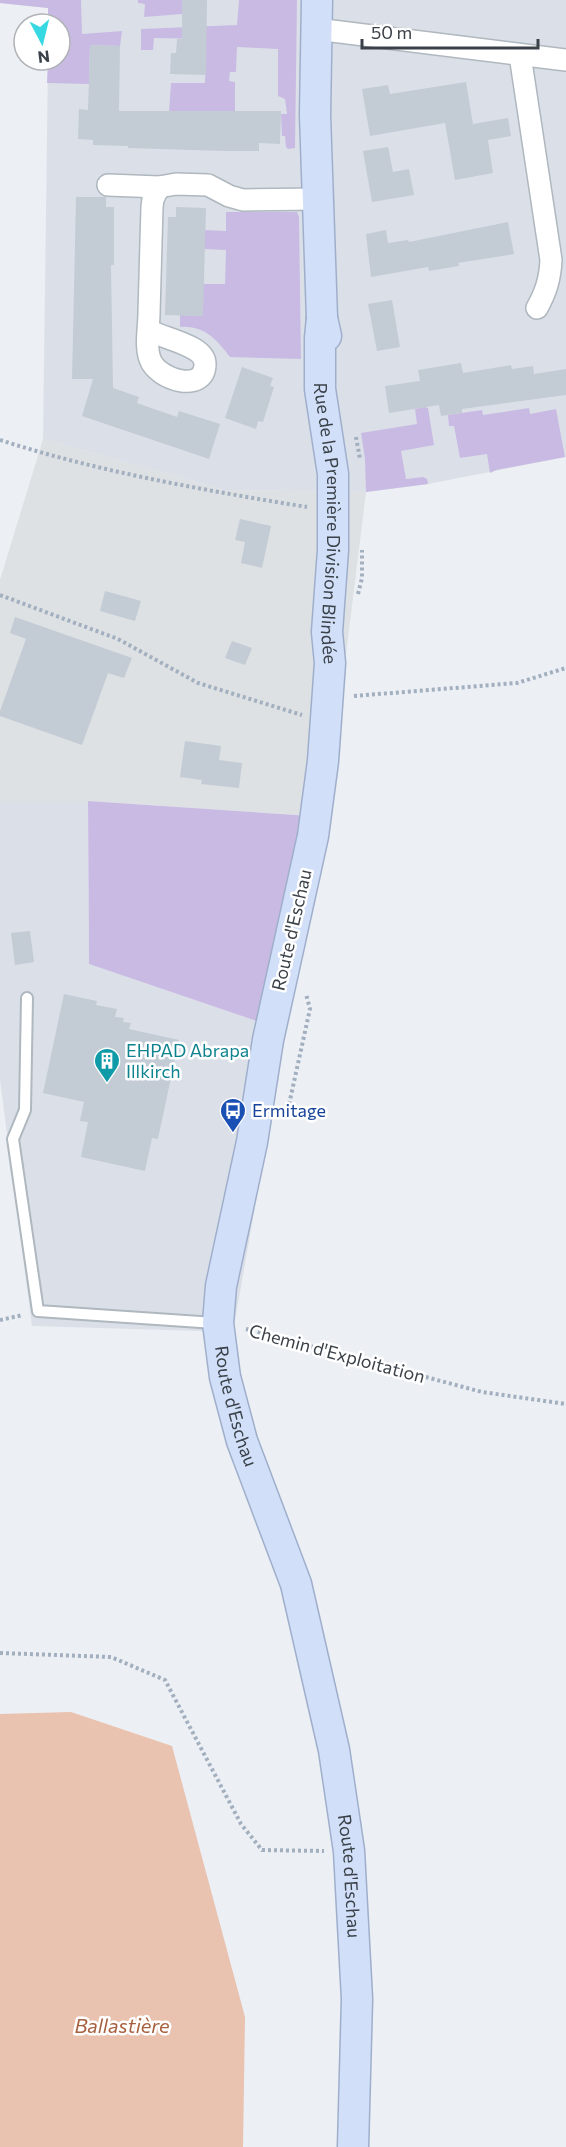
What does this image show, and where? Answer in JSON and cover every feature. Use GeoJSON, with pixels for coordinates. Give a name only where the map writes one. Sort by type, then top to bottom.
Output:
{"type":"FeatureCollection","features":[{"type":"Feature","properties":{"kind":"main road","name":"Rue de la Première Division Blindée"},"geometry":{"type":"LineString","coordinates":[[316,14],[315,115],[322,318],[320,389],[331,455],[333,510],[332,585],[327,632],[330,663]]}},
{"type":"Feature","properties":{"kind":"main road","name":"Rue de la Première Division Blindée"},"geometry":{"type":"LineString","coordinates":[[322,318],[348,441],[353,512],[351,575],[330,663]]}},
{"type":"Feature","properties":{"kind":"main road","name":"Route d'Eschau"},"geometry":{"type":"LineString","coordinates":[[330,663],[321,782],[313,836],[268,1040],[252,1143],[221,1286],[218,1323],[225,1377],[242,1441],[296,1584],[334,1750],[349,1851],[357,1999],[354,2147]]}},
{"type":"Feature","properties":{"kind":"street"},"geometry":{"type":"LineString","coordinates":[[316,14],[519,55],[566,60]]}},
{"type":"Feature","properties":{"kind":"street"},"geometry":{"type":"LineString","coordinates":[[519,55],[551,260],[546,293],[537,308]]}},
{"type":"Feature","properties":{"kind":"street"},"geometry":{"type":"LineString","coordinates":[[108,185],[159,187],[166,184],[200,184],[216,188],[237,199],[318,199]]}},
{"type":"Feature","properties":{"kind":"street"},"geometry":{"type":"LineString","coordinates":[[149,330],[152,207],[159,187]]}},
{"type":"Feature","properties":{"kind":"lane"},"geometry":{"type":"LineString","coordinates":[[27,998],[25,1110],[13,1140],[38,1311],[218,1323]]}},
{"type":"Feature","properties":{"kind":"path"},"geometry":{"type":"LineString","coordinates":[[0,440],[110,471],[240,496],[333,510]]}},
{"type":"Feature","properties":{"kind":"path"},"geometry":{"type":"LineString","coordinates":[[0,595],[118,639],[198,684],[307,717],[328,708],[517,683],[566,668]]}},
{"type":"Feature","properties":{"kind":"path"},"geometry":{"type":"LineString","coordinates":[[0,1320],[38,1311]]}},
{"type":"Feature","properties":{"kind":"path","name":"Chemin d'Exploitation"},"geometry":{"type":"LineString","coordinates":[[218,1323],[482,1392],[566,1404]]}},
{"type":"Feature","properties":{"kind":"path"},"geometry":{"type":"LineString","coordinates":[[0,1653],[111,1657],[165,1680],[241,1824],[262,1850],[349,1851]]}},
{"type":"Feature","properties":{"kind":"shaded area"},"geometry":{"type":"Polygon","coordinates":[[[0,0],[566,0],[566,457],[428,484],[366,492],[224,490],[43,439],[48,72],[72,72],[72,12],[48,12],[48,8],[0,3],[0,0]]]}},
{"type":"Feature","properties":{"kind":"shaded area"},"geometry":{"type":"Polygon","coordinates":[[[0,0],[81,0],[82,34],[122,31],[120,46],[90,45],[89,84],[47,83],[47,72],[72,72],[72,12],[48,12],[48,8],[0,3],[0,0]]]}},
{"type":"Feature","properties":{"kind":"shaded area"},"geometry":{"type":"Polygon","coordinates":[[[138,0],[182,0],[182,14],[144,17],[145,4],[138,3],[138,0]]]}},
{"type":"Feature","properties":{"kind":"shaded area"},"geometry":{"type":"Polygon","coordinates":[[[239,0],[297,0],[295,148],[288,149],[285,136],[282,136],[281,114],[287,114],[285,99],[278,96],[278,49],[237,47],[236,72],[230,72],[229,81],[235,82],[235,112],[169,112],[171,83],[205,83],[206,39],[154,38],[153,50],[141,50],[141,29],[237,25],[239,0]]]}},
{"type":"Feature","properties":{"kind":"shaded area"},"geometry":{"type":"Polygon","coordinates":[[[226,212],[297,212],[299,217],[301,359],[230,357],[215,340],[203,331],[180,327],[180,315],[203,316],[203,284],[225,284],[226,250],[180,248],[205,230],[226,231],[226,212]]]}},
{"type":"Feature","properties":{"kind":"shaded area"},"geometry":{"type":"Polygon","coordinates":[[[428,408],[434,445],[401,451],[406,479],[423,477],[427,479],[428,484],[366,492],[361,433],[417,424],[415,409],[428,408]]]}},
{"type":"Feature","properties":{"kind":"shaded area"},"geometry":{"type":"Polygon","coordinates":[[[529,408],[530,414],[556,409],[565,457],[490,473],[487,454],[460,458],[454,426],[449,426],[448,415],[482,410],[483,415],[529,408]]]}},
{"type":"Feature","properties":{"kind":"shaded area"},"geometry":{"type":"Polygon","coordinates":[[[43,439],[224,490],[366,492],[326,817],[88,801],[0,801],[0,580],[43,439]]]}},
{"type":"Feature","properties":{"kind":"shaded area"},"geometry":{"type":"Polygon","coordinates":[[[0,801],[88,801],[89,964],[286,1031],[233,1332],[32,1326],[0,1080],[0,801]]]}},
{"type":"Feature","properties":{"kind":"shaded area"},"geometry":{"type":"Polygon","coordinates":[[[88,801],[326,817],[286,1031],[89,964],[88,801]]]}},
{"type":"Feature","properties":{"kind":"water","name":"Ballastière"},"geometry":{"type":"Polygon","coordinates":[[[71,1712],[172,1746],[245,2017],[243,2147],[0,2147],[0,1714],[71,1712]]]}},
{"type":"Feature","properties":{"kind":"building"},"geometry":{"type":"Polygon","coordinates":[[[182,0],[207,0],[206,75],[170,74],[171,53],[176,53],[177,39],[182,39],[182,0]]]}},
{"type":"Feature","properties":{"kind":"building"},"geometry":{"type":"Polygon","coordinates":[[[90,45],[120,46],[119,111],[281,111],[280,144],[259,143],[259,151],[225,151],[128,148],[128,146],[93,145],[93,140],[78,139],[79,109],[88,110],[90,45]]]}},
{"type":"Feature","properties":{"kind":"building"},"geometry":{"type":"Polygon","coordinates":[[[466,82],[473,124],[508,118],[511,136],[488,140],[493,173],[455,180],[445,123],[370,136],[362,89],[388,85],[390,94],[466,82]]]}},
{"type":"Feature","properties":{"kind":"building"},"geometry":{"type":"Polygon","coordinates":[[[388,147],[393,172],[409,169],[414,195],[372,202],[363,151],[388,147]]]}},
{"type":"Feature","properties":{"kind":"building"},"geometry":{"type":"Polygon","coordinates":[[[76,197],[106,197],[106,207],[114,207],[114,265],[111,265],[113,388],[139,397],[137,403],[177,417],[179,411],[220,424],[209,459],[82,416],[93,379],[72,379],[76,197]]]}},
{"type":"Feature","properties":{"kind":"building"},"geometry":{"type":"Polygon","coordinates":[[[176,207],[206,208],[203,316],[165,315],[168,217],[176,217],[176,207]]]}},
{"type":"Feature","properties":{"kind":"building"},"geometry":{"type":"Polygon","coordinates":[[[508,222],[514,254],[458,263],[459,266],[429,271],[428,267],[371,277],[366,234],[386,230],[388,243],[408,240],[409,242],[508,222]]]}},
{"type":"Feature","properties":{"kind":"building"},"geometry":{"type":"Polygon","coordinates":[[[392,300],[400,347],[377,351],[368,304],[392,300]]]}},
{"type":"Feature","properties":{"kind":"building"},"geometry":{"type":"Polygon","coordinates":[[[461,363],[463,373],[511,365],[512,369],[533,366],[534,374],[566,369],[566,395],[462,409],[462,413],[441,416],[439,405],[389,413],[385,386],[420,381],[418,370],[461,363]]]}},
{"type":"Feature","properties":{"kind":"building"},"geometry":{"type":"Polygon","coordinates":[[[242,367],[273,378],[270,386],[274,387],[263,422],[258,421],[256,429],[225,418],[242,367]]]}},
{"type":"Feature","properties":{"kind":"building"},"geometry":{"type":"Polygon","coordinates":[[[240,519],[271,526],[262,568],[241,563],[245,542],[235,540],[240,519]]]}},
{"type":"Feature","properties":{"kind":"building"},"geometry":{"type":"Polygon","coordinates":[[[105,591],[141,601],[135,621],[100,611],[105,591]]]}},
{"type":"Feature","properties":{"kind":"building"},"geometry":{"type":"Polygon","coordinates":[[[15,617],[132,658],[124,678],[108,673],[82,745],[0,716],[26,639],[10,633],[15,617]]]}},
{"type":"Feature","properties":{"kind":"building"},"geometry":{"type":"Polygon","coordinates":[[[232,641],[252,648],[245,665],[225,658],[232,641]]]}},
{"type":"Feature","properties":{"kind":"building"},"geometry":{"type":"Polygon","coordinates":[[[185,741],[221,746],[219,760],[242,763],[239,788],[201,784],[202,780],[180,777],[185,741]]]}},
{"type":"Feature","properties":{"kind":"building"},"geometry":{"type":"Polygon","coordinates":[[[30,931],[34,962],[15,965],[11,933],[30,931]]]}},
{"type":"Feature","properties":{"kind":"building","name":"EHPAD Abrapa Illkirch"},"geometry":{"type":"Polygon","coordinates":[[[64,994],[97,1001],[96,1005],[117,1009],[115,1017],[124,1018],[123,1022],[131,1023],[129,1029],[179,1040],[158,1139],[152,1138],[145,1171],[81,1157],[88,1122],[80,1121],[84,1102],[43,1093],[64,994]]]}},
{"type":"Feature","properties":{"kind":"place","name":"EHPAD Abrapa Illkirch"},"geometry":{"type":"Point","coordinates":[107,1084]}},
{"type":"Feature","properties":{"kind":"place","name":"Ermitage"},"geometry":{"type":"Point","coordinates":[233,1134]}}]}
